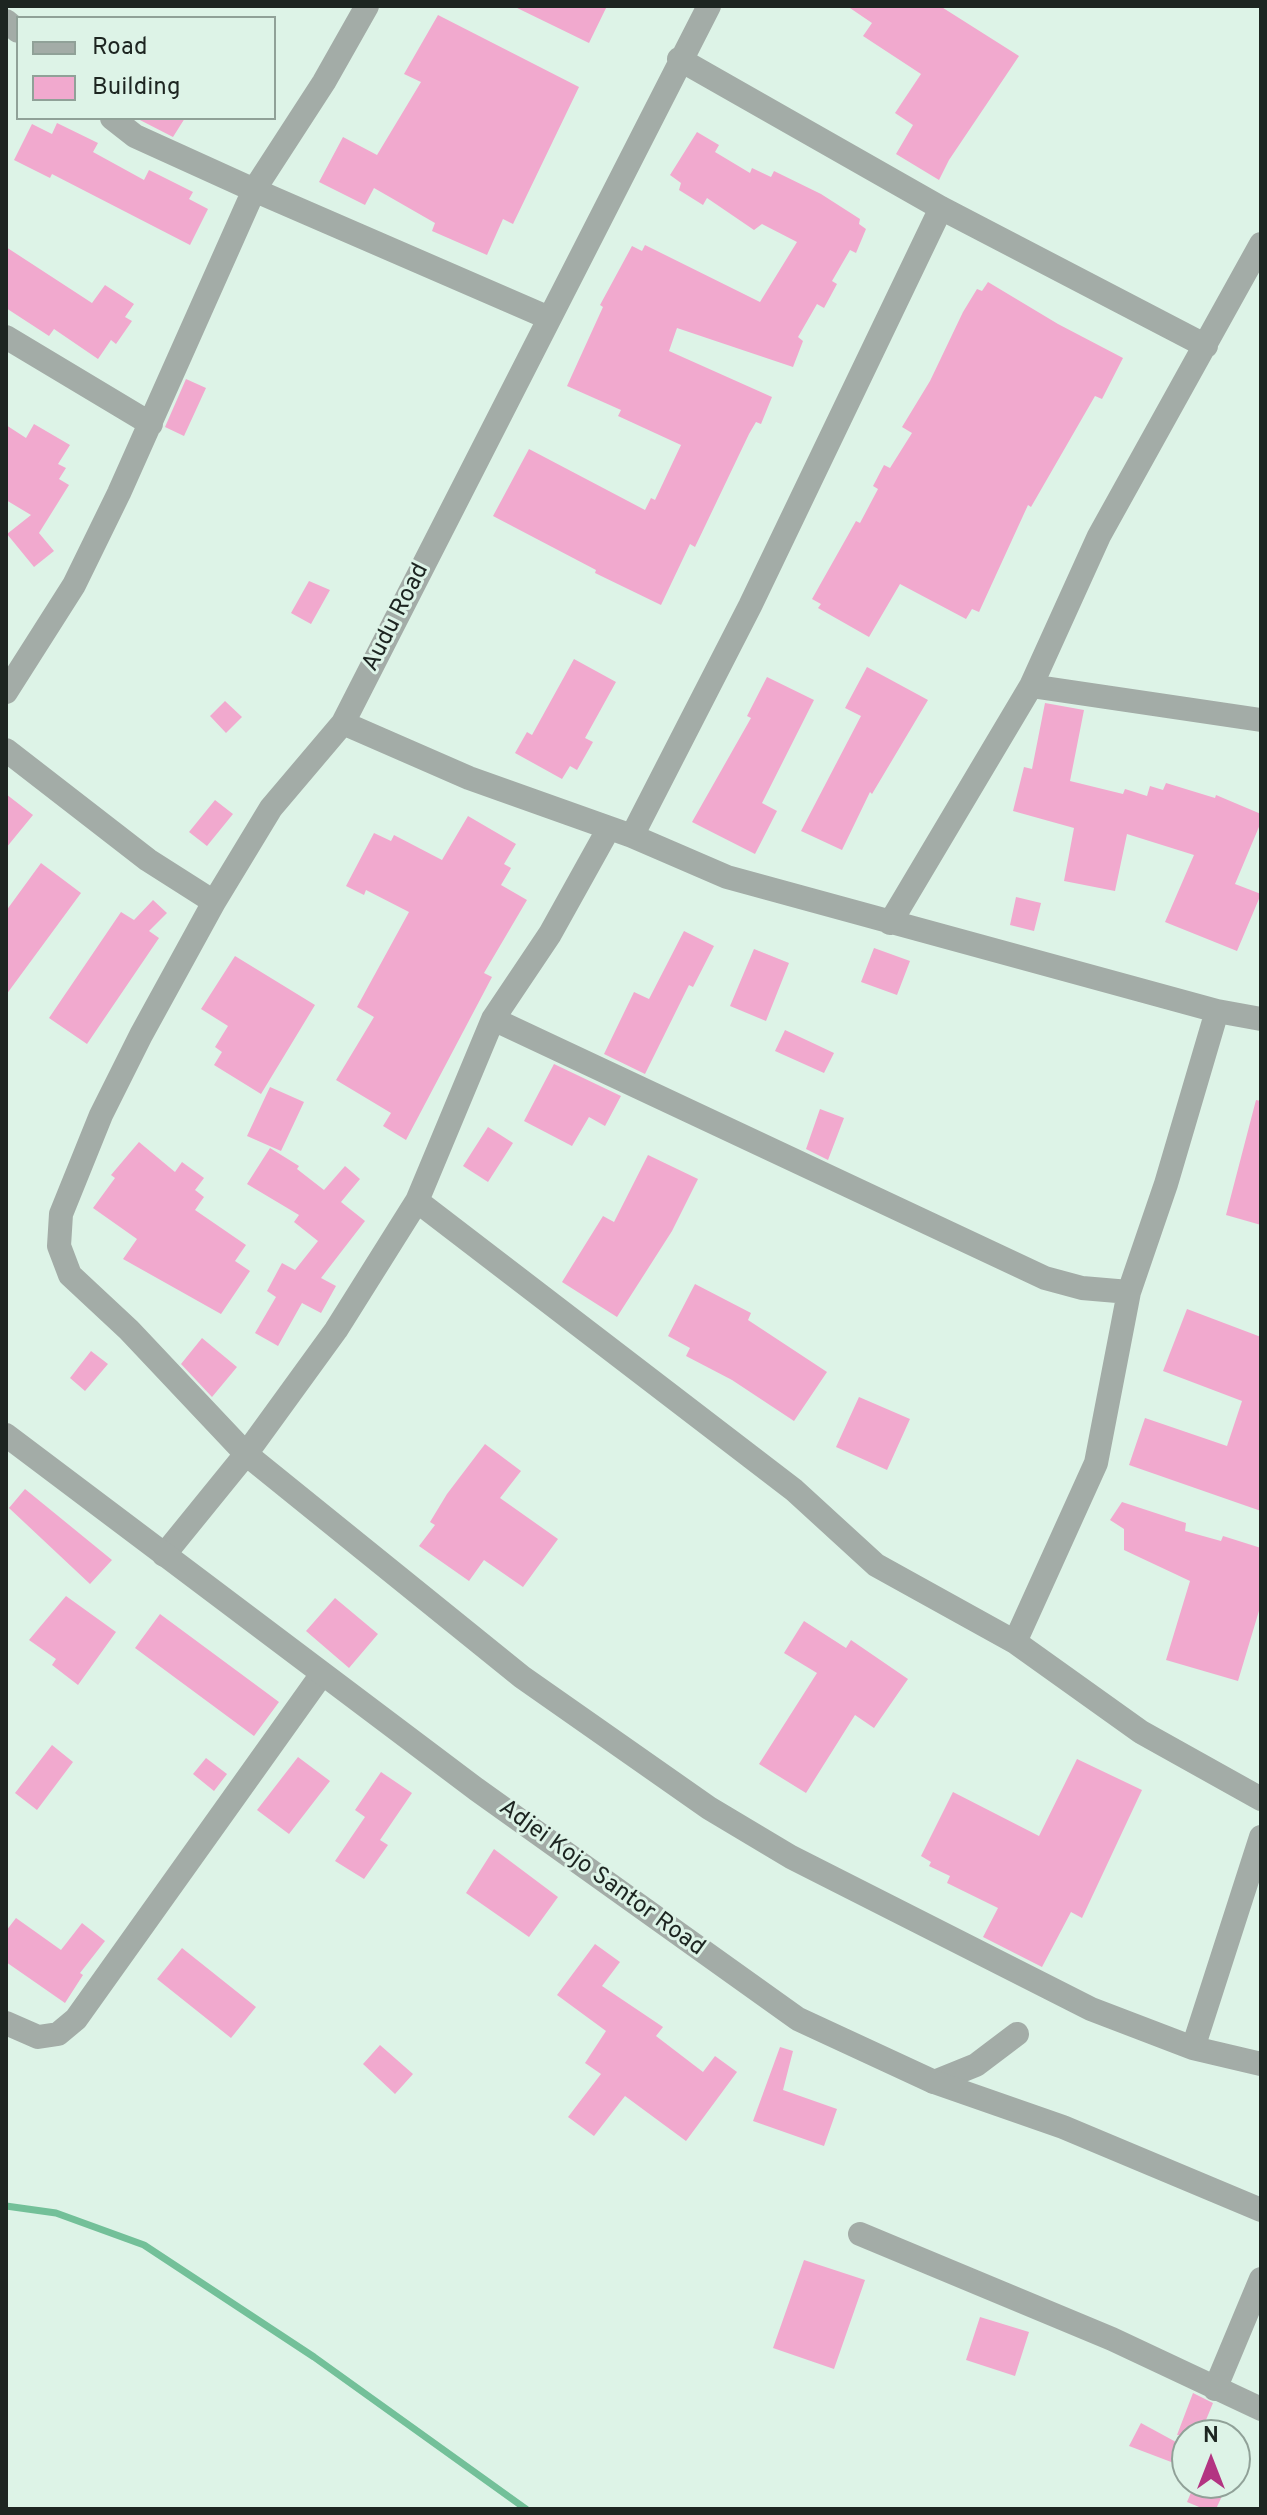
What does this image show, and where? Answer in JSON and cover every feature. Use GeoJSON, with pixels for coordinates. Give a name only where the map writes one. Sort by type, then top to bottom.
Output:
{"type":"FeatureCollection","features":[{"type":"Feature","properties":{"kind":"street"},"geometry":{"type":"LineString","coordinates":[[6,692],[74,585],[151,424],[254,190],[324,82],[367,6]]}},
{"type":"Feature","properties":{"kind":"street","name":"Audu Road"},"geometry":{"type":"LineString","coordinates":[[246,1454],[129,1330],[70,1275],[59,1246],[61,1214],[101,1115],[214,902],[271,808],[343,723],[679,59],[709,6]]}},
{"type":"Feature","properties":{"kind":"street"},"geometry":{"type":"LineString","coordinates":[[679,59],[941,208],[1206,346]]}},
{"type":"Feature","properties":{"kind":"street"},"geometry":{"type":"LineString","coordinates":[[115,120],[135,136],[549,318]]}},
{"type":"Feature","properties":{"kind":"street"},"geometry":{"type":"LineString","coordinates":[[632,836],[750,606],[941,208]]}},
{"type":"Feature","properties":{"kind":"street"},"geometry":{"type":"LineString","coordinates":[[890,923],[1031,686],[1099,536],[1261,244]]}},
{"type":"Feature","properties":{"kind":"street"},"geometry":{"type":"LineString","coordinates":[[6,337],[151,424]]}},
{"type":"Feature","properties":{"kind":"street"},"geometry":{"type":"LineString","coordinates":[[1031,686],[1261,720]]}},
{"type":"Feature","properties":{"kind":"street"},"geometry":{"type":"LineString","coordinates":[[343,723],[469,778],[632,836],[727,877],[1217,1011],[1261,1019]]}},
{"type":"Feature","properties":{"kind":"street"},"geometry":{"type":"LineString","coordinates":[[6,750],[148,860],[214,902]]}},
{"type":"Feature","properties":{"kind":"street"},"geometry":{"type":"LineString","coordinates":[[164,1555],[246,1454],[336,1330],[417,1201],[493,1019],[550,934],[609,828]]}},
{"type":"Feature","properties":{"kind":"street"},"geometry":{"type":"LineString","coordinates":[[1015,1642],[1096,1463],[1129,1292],[1166,1184],[1217,1011]]}},
{"type":"Feature","properties":{"kind":"street"},"geometry":{"type":"LineString","coordinates":[[493,1019],[1045,1278],[1082,1288],[1129,1292]]}},
{"type":"Feature","properties":{"kind":"street"},"geometry":{"type":"LineString","coordinates":[[417,1201],[794,1490],[876,1565],[1015,1642],[1141,1732],[1261,1799]]}},
{"type":"Feature","properties":{"kind":"street","name":"Adjei Kojo Santor Road"},"geometry":{"type":"LineString","coordinates":[[6,1435],[322,1674],[764,1997],[809,2025],[934,2082],[1063,2127],[1261,2210]]}},
{"type":"Feature","properties":{"kind":"street"},"geometry":{"type":"LineString","coordinates":[[246,1454],[522,1677],[709,1808],[791,1857],[1047,1989],[1193,2048],[1261,2064]]}},
{"type":"Feature","properties":{"kind":"street"},"geometry":{"type":"LineString","coordinates":[[6,2023],[38,2037],[58,2034],[76,2019],[322,1674]]}},
{"type":"Feature","properties":{"kind":"street"},"geometry":{"type":"LineString","coordinates":[[1193,2048],[1261,1837]]}},
{"type":"Feature","properties":{"kind":"street"},"geometry":{"type":"LineString","coordinates":[[934,2082],[976,2065],[1017,2034]]}},
{"type":"Feature","properties":{"kind":"street"},"geometry":{"type":"LineString","coordinates":[[860,2234],[1112,2339],[1261,2409]]}},
{"type":"Feature","properties":{"kind":"street"},"geometry":{"type":"LineString","coordinates":[[1215,2389],[1261,2279]]}},
{"type":"Feature","properties":{"kind":"building"},"geometry":{"type":"Polygon","coordinates":[[[513,6],[607,6],[589,43],[513,6]]]}},
{"type":"Feature","properties":{"kind":"building"},"geometry":{"type":"Polygon","coordinates":[[[847,6],[940,6],[1019,56],[949,160],[939,180],[896,154],[913,125],[895,113],[921,74],[863,36],[872,23],[847,6]]]}},
{"type":"Feature","properties":{"kind":"building"},"geometry":{"type":"Polygon","coordinates":[[[438,15],[579,87],[513,224],[503,219],[487,255],[432,231],[435,223],[374,188],[365,205],[319,182],[343,137],[377,155],[421,82],[404,74],[438,15]]]}},
{"type":"Feature","properties":{"kind":"building"},"geometry":{"type":"Polygon","coordinates":[[[140,120],[184,120],[173,137],[140,120]]]}},
{"type":"Feature","properties":{"kind":"building"},"geometry":{"type":"Polygon","coordinates":[[[57,123],[98,143],[93,152],[144,180],[149,170],[193,192],[189,199],[208,209],[190,245],[52,174],[50,178],[14,160],[32,124],[52,134],[57,123]]]}},
{"type":"Feature","properties":{"kind":"building"},"geometry":{"type":"Polygon","coordinates":[[[697,132],[719,145],[715,152],[750,173],[752,168],[771,177],[774,171],[821,194],[860,219],[859,224],[866,229],[856,253],[850,250],[832,281],[837,284],[824,308],[817,304],[798,337],[803,341],[793,367],[677,328],[669,351],[772,397],[761,424],[756,422],[749,434],[695,547],[690,544],[661,605],[595,573],[596,570],[493,516],[529,449],[645,510],[651,498],[655,500],[681,445],[618,416],[621,410],[567,386],[603,307],[600,305],[632,246],[642,251],[645,245],[760,302],[797,242],[762,224],[754,230],[707,198],[703,205],[679,190],[681,183],[670,175],[697,132]]]}},
{"type":"Feature","properties":{"kind":"building"},"geometry":{"type":"Polygon","coordinates":[[[6,247],[92,303],[105,285],[134,304],[125,317],[132,321],[116,344],[111,340],[98,359],[54,329],[49,336],[6,308],[6,247]]]}},
{"type":"Feature","properties":{"kind":"building"},"geometry":{"type":"Polygon","coordinates":[[[988,282],[1123,358],[1102,399],[1095,396],[1031,507],[1028,505],[979,612],[972,609],[966,619],[900,584],[869,637],[818,608],[821,604],[812,599],[856,521],[860,523],[878,489],[873,486],[884,465],[890,468],[912,433],[902,427],[930,381],[963,312],[977,289],[982,291],[988,282]]]}},
{"type":"Feature","properties":{"kind":"building"},"geometry":{"type":"Polygon","coordinates":[[[186,379],[206,388],[184,436],[165,427],[186,379]]]}},
{"type":"Feature","properties":{"kind":"building"},"geometry":{"type":"Polygon","coordinates":[[[34,424],[70,445],[58,464],[66,468],[59,479],[69,485],[39,533],[54,551],[34,567],[7,534],[31,515],[6,500],[6,425],[26,438],[34,424]]]}},
{"type":"Feature","properties":{"kind":"building"},"geometry":{"type":"Polygon","coordinates":[[[309,581],[330,590],[311,624],[291,613],[309,581]]]}},
{"type":"Feature","properties":{"kind":"building"},"geometry":{"type":"Polygon","coordinates":[[[574,659],[616,682],[585,738],[593,742],[577,770],[570,766],[562,779],[515,753],[527,732],[532,735],[574,659]]]}},
{"type":"Feature","properties":{"kind":"building"},"geometry":{"type":"Polygon","coordinates":[[[867,667],[928,700],[872,794],[870,792],[842,850],[801,831],[861,716],[845,708],[867,667]]]}},
{"type":"Feature","properties":{"kind":"building"},"geometry":{"type":"Polygon","coordinates":[[[767,677],[814,700],[762,803],[777,811],[755,854],[692,822],[751,718],[747,716],[767,677]]]}},
{"type":"Feature","properties":{"kind":"building"},"geometry":{"type":"Polygon","coordinates":[[[225,701],[242,717],[226,733],[210,716],[225,701]]]}},
{"type":"Feature","properties":{"kind":"building"},"geometry":{"type":"Polygon","coordinates":[[[1045,703],[1084,710],[1070,781],[1123,794],[1125,789],[1147,796],[1150,786],[1163,790],[1166,783],[1215,798],[1216,795],[1261,814],[1261,822],[1235,884],[1261,894],[1237,951],[1165,922],[1194,855],[1127,834],[1115,891],[1064,881],[1074,828],[1013,811],[1024,767],[1032,769],[1045,703]]]}},
{"type":"Feature","properties":{"kind":"building"},"geometry":{"type":"Polygon","coordinates":[[[6,794],[33,815],[6,848],[6,794]]]}},
{"type":"Feature","properties":{"kind":"building"},"geometry":{"type":"Polygon","coordinates":[[[215,800],[233,814],[207,846],[189,832],[215,800]]]}},
{"type":"Feature","properties":{"kind":"building"},"geometry":{"type":"Polygon","coordinates":[[[468,816],[516,844],[504,864],[511,868],[501,885],[527,900],[484,973],[492,977],[406,1140],[383,1126],[391,1113],[336,1080],[374,1017],[357,1007],[409,912],[366,890],[364,895],[346,886],[374,833],[391,841],[394,835],[442,860],[468,816]]]}},
{"type":"Feature","properties":{"kind":"building"},"geometry":{"type":"Polygon","coordinates":[[[41,863],[81,893],[6,995],[6,911],[41,863]]]}},
{"type":"Feature","properties":{"kind":"building"},"geometry":{"type":"Polygon","coordinates":[[[1016,897],[1041,903],[1034,931],[1010,925],[1016,897]]]}},
{"type":"Feature","properties":{"kind":"building"},"geometry":{"type":"Polygon","coordinates":[[[153,900],[167,913],[149,931],[159,938],[87,1044],[49,1018],[121,912],[134,920],[153,900]]]}},
{"type":"Feature","properties":{"kind":"building"},"geometry":{"type":"Polygon","coordinates":[[[684,931],[714,946],[693,987],[689,985],[645,1074],[604,1054],[634,992],[649,999],[684,931]]]}},
{"type":"Feature","properties":{"kind":"building"},"geometry":{"type":"Polygon","coordinates":[[[874,948],[910,961],[897,995],[861,982],[874,948]]]}},
{"type":"Feature","properties":{"kind":"building"},"geometry":{"type":"Polygon","coordinates":[[[754,949],[789,963],[766,1021],[730,1006],[754,949]]]}},
{"type":"Feature","properties":{"kind":"building"},"geometry":{"type":"Polygon","coordinates":[[[235,956],[315,1005],[261,1094],[214,1065],[222,1052],[215,1047],[228,1026],[201,1009],[235,956]]]}},
{"type":"Feature","properties":{"kind":"building"},"geometry":{"type":"Polygon","coordinates":[[[785,1030],[834,1053],[824,1073],[775,1051],[785,1030]]]}},
{"type":"Feature","properties":{"kind":"building"},"geometry":{"type":"Polygon","coordinates":[[[554,1064],[621,1096],[605,1126],[589,1117],[572,1146],[524,1121],[554,1064]]]}},
{"type":"Feature","properties":{"kind":"building"},"geometry":{"type":"Polygon","coordinates":[[[270,1087],[304,1102],[281,1151],[247,1136],[270,1087]]]}},
{"type":"Feature","properties":{"kind":"building"},"geometry":{"type":"Polygon","coordinates":[[[1256,1100],[1261,1101],[1261,1225],[1226,1215],[1256,1100]]]}},
{"type":"Feature","properties":{"kind":"building"},"geometry":{"type":"Polygon","coordinates":[[[820,1109],[844,1118],[828,1160],[806,1149],[820,1109]]]}},
{"type":"Feature","properties":{"kind":"building"},"geometry":{"type":"Polygon","coordinates":[[[488,1127],[513,1143],[488,1182],[463,1166],[488,1127]]]}},
{"type":"Feature","properties":{"kind":"building"},"geometry":{"type":"Polygon","coordinates":[[[139,1142],[175,1172],[182,1162],[204,1178],[195,1190],[204,1197],[195,1210],[246,1245],[235,1261],[250,1271],[221,1314],[123,1259],[137,1239],[93,1208],[115,1178],[111,1175],[139,1142]]]}},
{"type":"Feature","properties":{"kind":"building"},"geometry":{"type":"Polygon","coordinates":[[[270,1148],[299,1166],[297,1169],[324,1190],[345,1166],[360,1179],[341,1202],[365,1221],[321,1278],[336,1286],[321,1313],[302,1303],[278,1346],[255,1333],[276,1297],[267,1291],[282,1263],[295,1270],[318,1241],[294,1222],[299,1215],[247,1184],[270,1148]]]}},
{"type":"Feature","properties":{"kind":"building"},"geometry":{"type":"Polygon","coordinates":[[[648,1155],[698,1179],[672,1231],[617,1317],[562,1282],[603,1216],[614,1222],[648,1155]]]}},
{"type":"Feature","properties":{"kind":"building"},"geometry":{"type":"Polygon","coordinates":[[[695,1284],[751,1313],[748,1320],[827,1372],[794,1421],[732,1380],[686,1356],[690,1348],[668,1336],[695,1284]]]}},
{"type":"Feature","properties":{"kind":"building"},"geometry":{"type":"Polygon","coordinates":[[[1187,1309],[1261,1337],[1261,1511],[1129,1465],[1145,1418],[1227,1446],[1242,1401],[1163,1371],[1187,1309]]]}},
{"type":"Feature","properties":{"kind":"building"},"geometry":{"type":"Polygon","coordinates":[[[202,1338],[237,1367],[212,1397],[181,1364],[202,1338]]]}},
{"type":"Feature","properties":{"kind":"building"},"geometry":{"type":"Polygon","coordinates":[[[91,1351],[108,1364],[85,1391],[70,1378],[91,1351]]]}},
{"type":"Feature","properties":{"kind":"building"},"geometry":{"type":"Polygon","coordinates":[[[859,1397],[910,1419],[887,1470],[836,1447],[859,1397]]]}},
{"type":"Feature","properties":{"kind":"building"},"geometry":{"type":"Polygon","coordinates":[[[485,1444],[521,1471],[500,1498],[558,1539],[523,1587],[484,1560],[469,1581],[419,1546],[435,1525],[430,1522],[447,1494],[485,1444]]]}},
{"type":"Feature","properties":{"kind":"building"},"geometry":{"type":"Polygon","coordinates":[[[25,1489],[112,1560],[90,1584],[9,1508],[25,1489]]]}},
{"type":"Feature","properties":{"kind":"building"},"geometry":{"type":"Polygon","coordinates":[[[1122,1502],[1186,1523],[1185,1531],[1221,1541],[1223,1536],[1261,1548],[1261,1604],[1238,1681],[1166,1660],[1190,1581],[1124,1550],[1124,1529],[1110,1520],[1122,1502]]]}},
{"type":"Feature","properties":{"kind":"building"},"geometry":{"type":"Polygon","coordinates":[[[66,1596],[116,1632],[78,1685],[52,1665],[56,1659],[29,1640],[66,1596]]]}},
{"type":"Feature","properties":{"kind":"building"},"geometry":{"type":"Polygon","coordinates":[[[335,1598],[378,1634],[349,1668],[306,1631],[335,1598]]]}},
{"type":"Feature","properties":{"kind":"building"},"geometry":{"type":"Polygon","coordinates":[[[160,1614],[279,1702],[254,1736],[135,1648],[160,1614]]]}},
{"type":"Feature","properties":{"kind":"building"},"geometry":{"type":"Polygon","coordinates":[[[804,1621],[846,1648],[851,1640],[908,1679],[874,1728],[855,1715],[806,1793],[759,1764],[817,1673],[784,1653],[804,1621]]]}},
{"type":"Feature","properties":{"kind":"building"},"geometry":{"type":"Polygon","coordinates":[[[52,1745],[73,1762],[37,1810],[15,1793],[52,1745]]]}},
{"type":"Feature","properties":{"kind":"building"},"geometry":{"type":"Polygon","coordinates":[[[298,1757],[330,1781],[289,1834],[257,1810],[298,1757]]]}},
{"type":"Feature","properties":{"kind":"building"},"geometry":{"type":"Polygon","coordinates":[[[206,1758],[227,1774],[214,1791],[193,1774],[206,1758]]]}},
{"type":"Feature","properties":{"kind":"building"},"geometry":{"type":"Polygon","coordinates":[[[1077,1759],[1142,1790],[1082,1918],[1071,1912],[1042,1967],[983,1937],[998,1908],[947,1883],[950,1876],[929,1866],[931,1862],[921,1856],[953,1792],[1039,1836],[1077,1759]]]}},
{"type":"Feature","properties":{"kind":"building"},"geometry":{"type":"Polygon","coordinates":[[[381,1772],[412,1793],[380,1840],[388,1845],[364,1879],[335,1861],[365,1817],[355,1810],[381,1772]]]}},
{"type":"Feature","properties":{"kind":"building"},"geometry":{"type":"Polygon","coordinates":[[[494,1849],[558,1897],[529,1937],[466,1893],[494,1849]]]}},
{"type":"Feature","properties":{"kind":"building"},"geometry":{"type":"Polygon","coordinates":[[[16,1918],[61,1950],[82,1923],[105,1941],[80,1973],[83,1975],[65,2003],[6,1962],[6,1931],[16,1918]]]}},
{"type":"Feature","properties":{"kind":"building"},"geometry":{"type":"Polygon","coordinates":[[[595,1944],[620,1962],[602,1986],[663,2027],[656,2036],[703,2072],[715,2056],[737,2072],[686,2141],[625,2096],[594,2136],[568,2117],[601,2074],[585,2063],[606,2031],[557,1995],[595,1944]]]}},
{"type":"Feature","properties":{"kind":"building"},"geometry":{"type":"Polygon","coordinates":[[[182,1948],[256,2007],[231,2038],[157,1979],[182,1948]]]}},
{"type":"Feature","properties":{"kind":"building"},"geometry":{"type":"Polygon","coordinates":[[[380,2045],[413,2074],[395,2094],[363,2064],[380,2045]]]}},
{"type":"Feature","properties":{"kind":"building"},"geometry":{"type":"Polygon","coordinates":[[[780,2047],[793,2051],[783,2090],[837,2109],[824,2146],[753,2121],[780,2047]]]}},
{"type":"Feature","properties":{"kind":"building"},"geometry":{"type":"Polygon","coordinates":[[[804,2260],[865,2280],[834,2369],[773,2348],[804,2260]]]}},
{"type":"Feature","properties":{"kind":"building"},"geometry":{"type":"Polygon","coordinates":[[[980,2317],[1029,2332],[1015,2376],[966,2360],[980,2317]]]}},
{"type":"Feature","properties":{"kind":"building"},"geometry":{"type":"Polygon","coordinates":[[[1193,2393],[1213,2403],[1206,2419],[1183,2419],[1193,2393]]]}},
{"type":"Feature","properties":{"kind":"building"},"geometry":{"type":"Polygon","coordinates":[[[1141,2423],[1171,2439],[1171,2462],[1129,2446],[1141,2423]]]}},
{"type":"Feature","properties":{"kind":"building"},"geometry":{"type":"Polygon","coordinates":[[[1188,2499],[1221,2499],[1216,2509],[1204,2509],[1187,2502],[1188,2499]]]}},
{"type":"Feature","properties":{"kind":"waterway"},"geometry":{"type":"LineString","coordinates":[[6,2206],[56,2213],[144,2245],[314,2357],[526,2509]]}}]}
